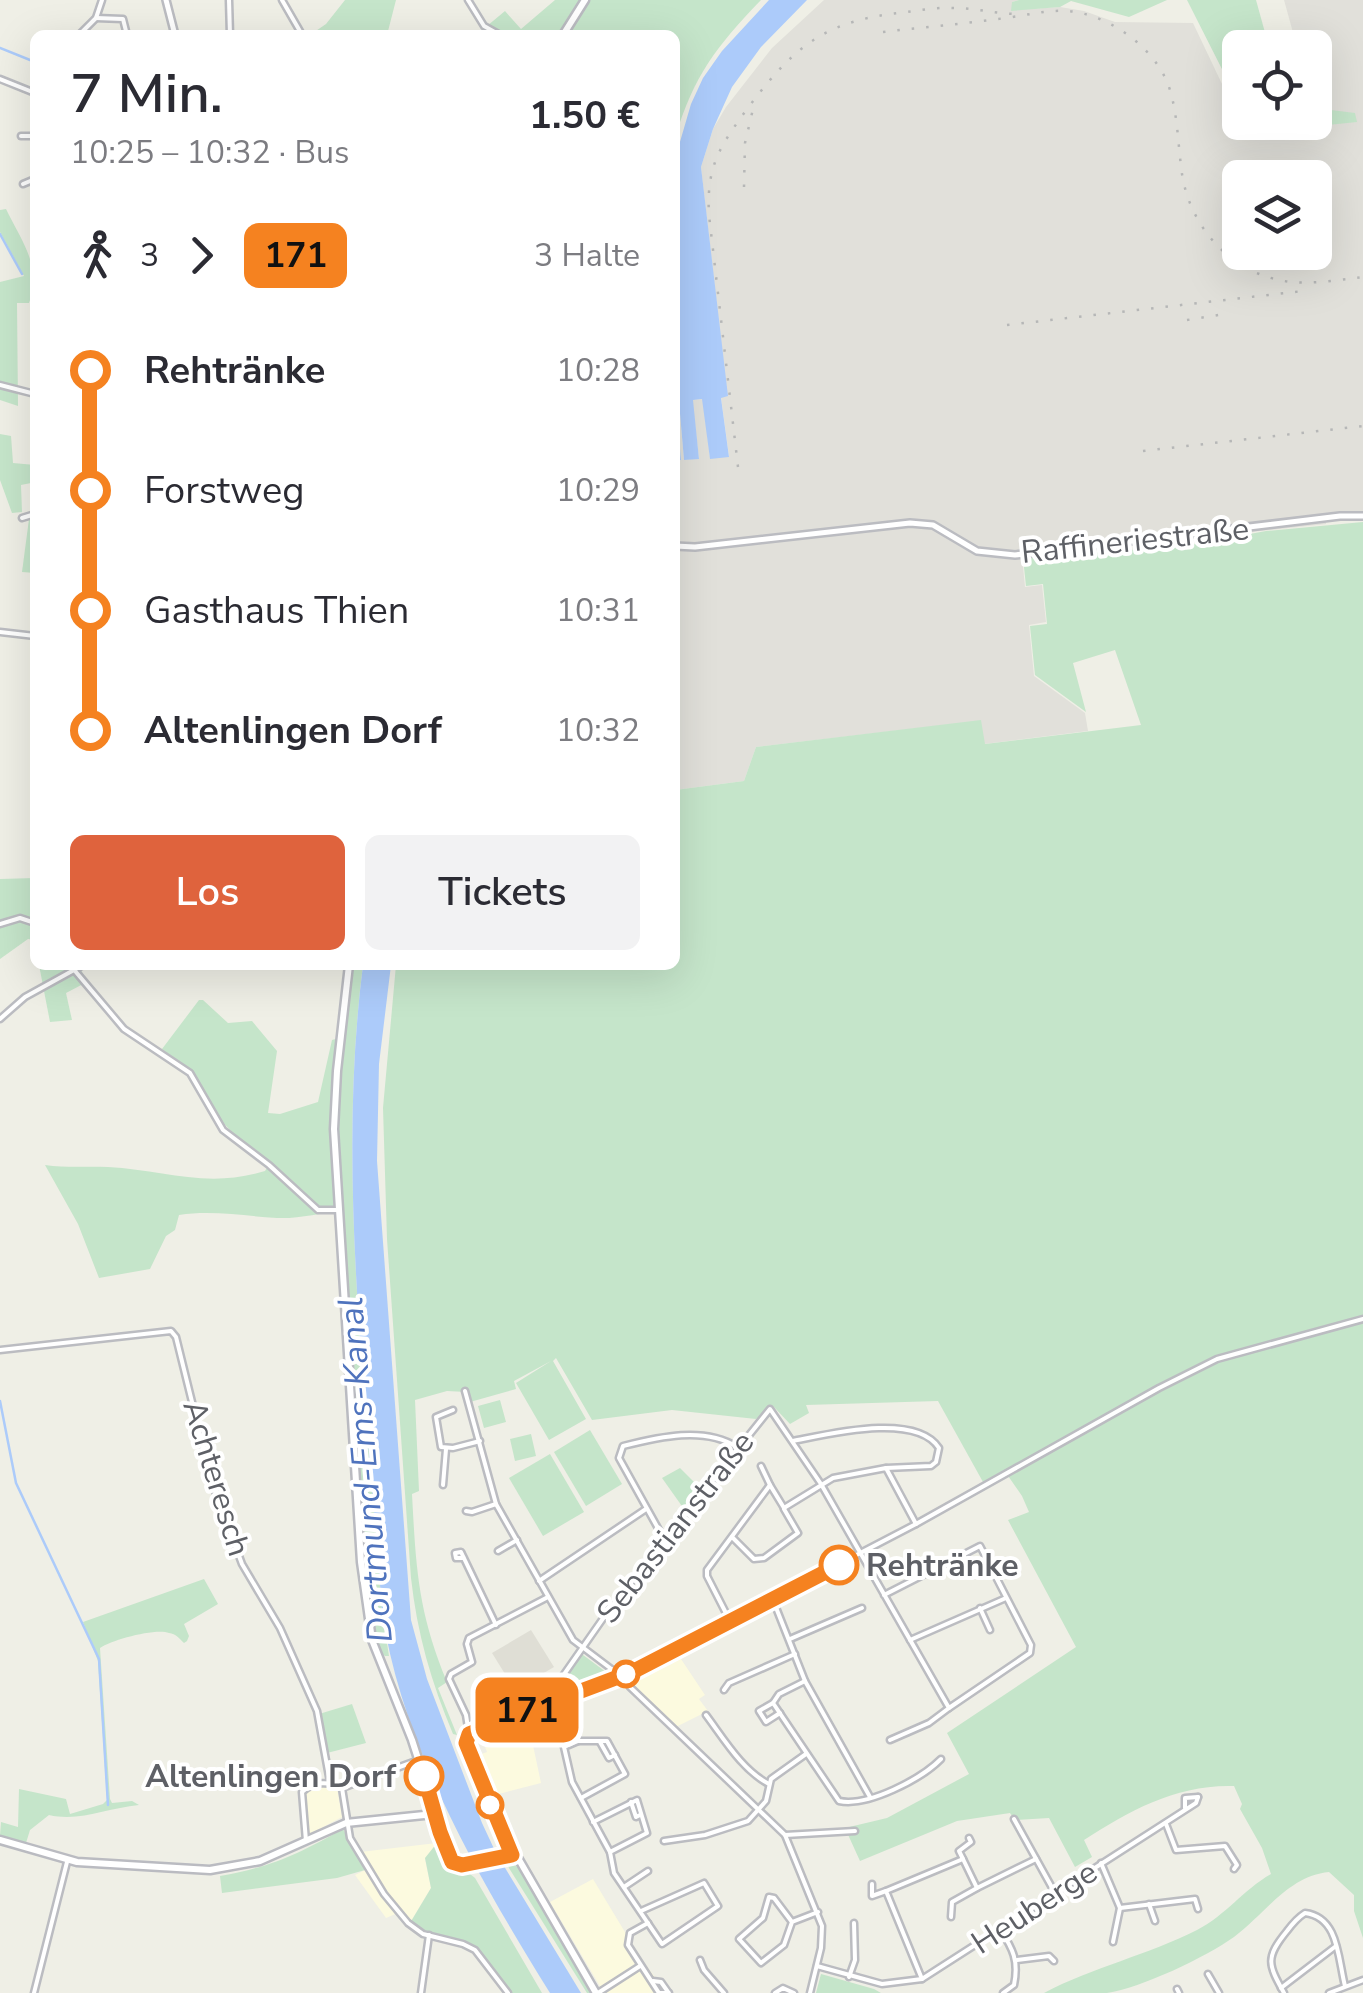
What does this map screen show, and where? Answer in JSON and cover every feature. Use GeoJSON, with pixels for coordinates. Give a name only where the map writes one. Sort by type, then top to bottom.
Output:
{"type":"FeatureCollection","features":[{"type":"Feature","properties":{"kind":"main road"},"geometry":{"type":"LineString","coordinates":[[566,30],[586,0]]}},
{"type":"Feature","properties":{"kind":"main road"},"geometry":{"type":"LineString","coordinates":[[348,970],[336,1071],[334,1128],[366,1609],[378,1658],[419,1760],[450,1858],[455,1864],[465,1864],[508,1856],[526,1869],[597,1993]]}},
{"type":"Feature","properties":{"kind":"main road"},"geometry":{"type":"LineString","coordinates":[[0,1840],[68,1860],[210,1870],[260,1861],[346,1823],[434,1814]]}},
{"type":"Feature","properties":{"kind":"street"},"geometry":{"type":"LineString","coordinates":[[84,30],[96,18],[102,0]]}},
{"type":"Feature","properties":{"kind":"street"},"geometry":{"type":"LineString","coordinates":[[166,0],[175,30]]}},
{"type":"Feature","properties":{"kind":"street"},"geometry":{"type":"LineString","coordinates":[[229,0],[230,30]]}},
{"type":"Feature","properties":{"kind":"street"},"geometry":{"type":"LineString","coordinates":[[282,0],[300,30]]}},
{"type":"Feature","properties":{"kind":"street"},"geometry":{"type":"LineString","coordinates":[[468,0],[484,26],[491,30]]}},
{"type":"Feature","properties":{"kind":"street"},"geometry":{"type":"LineString","coordinates":[[96,18],[123,19],[126,30]]}},
{"type":"Feature","properties":{"kind":"street"},"geometry":{"type":"LineString","coordinates":[[0,88],[2,80],[30,91]]}},
{"type":"Feature","properties":{"kind":"street"},"geometry":{"type":"LineString","coordinates":[[21,136],[30,136]]}},
{"type":"Feature","properties":{"kind":"street"},"geometry":{"type":"LineString","coordinates":[[24,184],[30,182]]}},
{"type":"Feature","properties":{"kind":"street"},"geometry":{"type":"LineString","coordinates":[[0,384],[30,393]]}},
{"type":"Feature","properties":{"kind":"street"},"geometry":{"type":"LineString","coordinates":[[22,518],[30,516]]}},
{"type":"Feature","properties":{"kind":"street","name":"Raffineriestraße"},"geometry":{"type":"LineString","coordinates":[[680,546],[910,523],[933,525],[977,550],[1015,554],[1363,516]]}},
{"type":"Feature","properties":{"kind":"street"},"geometry":{"type":"LineString","coordinates":[[0,632],[30,635]]}},
{"type":"Feature","properties":{"kind":"street"},"geometry":{"type":"LineString","coordinates":[[0,924],[20,918],[30,921]]}},
{"type":"Feature","properties":{"kind":"street"},"geometry":{"type":"LineString","coordinates":[[0,1020],[25,997],[78,970]]}},
{"type":"Feature","properties":{"kind":"street"},"geometry":{"type":"LineString","coordinates":[[75,972],[124,1029],[190,1073],[223,1130],[318,1210],[338,1210]]}},
{"type":"Feature","properties":{"kind":"street"},"geometry":{"type":"LineString","coordinates":[[469,1734],[564,1695],[611,1682],[773,1600],[1217,1360],[1363,1320]]}},
{"type":"Feature","properties":{"kind":"street","name":"Achteresch"},"geometry":{"type":"LineString","coordinates":[[0,1350],[171,1331],[176,1337],[212,1483],[242,1564],[280,1628],[316,1710],[330,1782]]}},
{"type":"Feature","properties":{"kind":"street"},"geometry":{"type":"LineString","coordinates":[[465,1390],[496,1504],[581,1647],[622,1674],[630,1687],[785,1835],[818,1912],[822,1938],[810,1993]]}},
{"type":"Feature","properties":{"kind":"street","name":"Sebastianstraße"},"geometry":{"type":"LineString","coordinates":[[544,1703],[581,1647],[664,1538],[770,1409],[793,1441]]}},
{"type":"Feature","properties":{"kind":"street"},"geometry":{"type":"LineString","coordinates":[[446,1449],[438,1442],[436,1416],[453,1410]]}},
{"type":"Feature","properties":{"kind":"street"},"geometry":{"type":"LineString","coordinates":[[784,1508],[822,1484],[856,1472],[931,1466],[939,1448],[926,1434],[899,1429],[863,1430],[793,1441],[822,1484],[949,1708]]}},
{"type":"Feature","properties":{"kind":"street"},"geometry":{"type":"LineString","coordinates":[[664,1538],[619,1458],[623,1446],[702,1434],[727,1440],[737,1447]]}},
{"type":"Feature","properties":{"kind":"street"},"geometry":{"type":"LineString","coordinates":[[446,1449],[480,1441]]}},
{"type":"Feature","properties":{"kind":"street"},"geometry":{"type":"LineString","coordinates":[[443,1485],[446,1449]]}},
{"type":"Feature","properties":{"kind":"street"},"geometry":{"type":"LineString","coordinates":[[732,1538],[754,1559],[764,1558],[798,1533],[761,1466]]}},
{"type":"Feature","properties":{"kind":"street"},"geometry":{"type":"LineString","coordinates":[[886,1468],[916,1524]]}},
{"type":"Feature","properties":{"kind":"street"},"geometry":{"type":"LineString","coordinates":[[730,1622],[707,1576],[770,1485]]}},
{"type":"Feature","properties":{"kind":"street"},"geometry":{"type":"LineString","coordinates":[[466,1510],[472,1512],[496,1504]]}},
{"type":"Feature","properties":{"kind":"street"},"geometry":{"type":"LineString","coordinates":[[539,1581],[646,1509]]}},
{"type":"Feature","properties":{"kind":"street"},"geometry":{"type":"LineString","coordinates":[[498,1551],[517,1540]]}},
{"type":"Feature","properties":{"kind":"street"},"geometry":{"type":"LineString","coordinates":[[884,1594],[980,1546],[1030,1644],[1030,1653],[929,1722],[890,1740]]}},
{"type":"Feature","properties":{"kind":"street"},"geometry":{"type":"LineString","coordinates":[[464,1558],[496,1625]]}},
{"type":"Feature","properties":{"kind":"street"},"geometry":{"type":"LineString","coordinates":[[508,1856],[466,1743],[466,1715],[450,1676],[472,1662],[466,1644],[469,1638],[548,1597]]}},
{"type":"Feature","properties":{"kind":"street"},"geometry":{"type":"LineString","coordinates":[[910,1640],[1006,1598]]}},
{"type":"Feature","properties":{"kind":"street"},"geometry":{"type":"LineString","coordinates":[[773,1600],[805,1681],[870,1798]]}},
{"type":"Feature","properties":{"kind":"street"},"geometry":{"type":"LineString","coordinates":[[790,1639],[862,1608]]}},
{"type":"Feature","properties":{"kind":"street"},"geometry":{"type":"LineString","coordinates":[[980,1608],[990,1630]]}},
{"type":"Feature","properties":{"kind":"street"},"geometry":{"type":"LineString","coordinates":[[724,1690],[729,1683],[796,1654]]}},
{"type":"Feature","properties":{"kind":"street"},"geometry":{"type":"LineString","coordinates":[[780,1713],[766,1722],[760,1711],[779,1694],[805,1681]]}},
{"type":"Feature","properties":{"kind":"street"},"geometry":{"type":"LineString","coordinates":[[564,1695],[578,1741]]}},
{"type":"Feature","properties":{"kind":"street"},"geometry":{"type":"LineString","coordinates":[[773,1703],[839,1801],[870,1798],[915,1779],[941,1759]]}},
{"type":"Feature","properties":{"kind":"street"},"geometry":{"type":"LineString","coordinates":[[706,1715],[737,1756],[769,1784]]}},
{"type":"Feature","properties":{"kind":"street"},"geometry":{"type":"LineString","coordinates":[[581,1798],[624,1774],[607,1741],[578,1741],[564,1747],[572,1782],[610,1852],[612,1868],[662,1944],[718,1906],[704,1883],[641,1911]]}},
{"type":"Feature","properties":{"kind":"street"},"geometry":{"type":"LineString","coordinates":[[664,1841],[732,1828],[748,1821],[766,1800],[769,1784],[806,1754]]}},
{"type":"Feature","properties":{"kind":"street"},"geometry":{"type":"LineString","coordinates":[[306,1841],[302,1792],[330,1782],[342,1788],[419,1760]]}},
{"type":"Feature","properties":{"kind":"street"},"geometry":{"type":"LineString","coordinates":[[342,1788],[346,1823],[358,1852],[384,1894],[408,1923],[429,1935],[474,1950],[508,1993]]}},
{"type":"Feature","properties":{"kind":"street"},"geometry":{"type":"LineString","coordinates":[[593,1822],[637,1800],[648,1832],[610,1852]]}},
{"type":"Feature","properties":{"kind":"street","name":"Heuberge"},"geometry":{"type":"LineString","coordinates":[[818,1966],[882,1984],[922,1979],[1186,1809]]}},
{"type":"Feature","properties":{"kind":"street"},"geometry":{"type":"LineString","coordinates":[[1014,1819],[1055,1894]]}},
{"type":"Feature","properties":{"kind":"street"},"geometry":{"type":"LineString","coordinates":[[1165,1822],[1176,1850],[1225,1846],[1237,1865],[1234,1869]]}},
{"type":"Feature","properties":{"kind":"street"},"geometry":{"type":"LineString","coordinates":[[785,1835],[854,1831]]}},
{"type":"Feature","properties":{"kind":"street"},"geometry":{"type":"LineString","coordinates":[[969,1838],[971,1842],[959,1851],[977,1888]]}},
{"type":"Feature","properties":{"kind":"street"},"geometry":{"type":"LineString","coordinates":[[872,1884],[872,1896],[963,1859]]}},
{"type":"Feature","properties":{"kind":"street"},"geometry":{"type":"LineString","coordinates":[[951,1917],[952,1902],[1036,1859]]}},
{"type":"Feature","properties":{"kind":"street"},"geometry":{"type":"LineString","coordinates":[[34,1993],[68,1860]]}},
{"type":"Feature","properties":{"kind":"street"},"geometry":{"type":"LineString","coordinates":[[1101,1863],[1120,1908],[1113,1942]]}},
{"type":"Feature","properties":{"kind":"street"},"geometry":{"type":"LineString","coordinates":[[624,1887],[648,1871]]}},
{"type":"Feature","properties":{"kind":"street"},"geometry":{"type":"LineString","coordinates":[[886,1891],[922,1979]]}},
{"type":"Feature","properties":{"kind":"street"},"geometry":{"type":"LineString","coordinates":[[792,1922],[774,1898],[768,1897],[764,1918],[739,1939],[761,1964],[784,1945],[792,1922],[818,1912]]}},
{"type":"Feature","properties":{"kind":"street"},"geometry":{"type":"LineString","coordinates":[[1120,1908],[1195,1899],[1198,1910]]}},
{"type":"Feature","properties":{"kind":"street"},"geometry":{"type":"LineString","coordinates":[[1149,1904],[1155,1921]]}},
{"type":"Feature","properties":{"kind":"street"},"geometry":{"type":"LineString","coordinates":[[1336,1946],[1282,1991],[1271,1967],[1271,1954],[1300,1915],[1314,1914],[1326,1921],[1334,1934],[1345,1986]]}},
{"type":"Feature","properties":{"kind":"street"},"geometry":{"type":"LineString","coordinates":[[648,1922],[628,1937],[628,1945],[652,1981],[661,1982],[669,1992]]}},
{"type":"Feature","properties":{"kind":"street"},"geometry":{"type":"LineString","coordinates":[[849,1976],[855,1960],[854,1923]]}},
{"type":"Feature","properties":{"kind":"street"},"geometry":{"type":"LineString","coordinates":[[1000,1929],[1017,1960],[1014,1985],[1003,1993]]}},
{"type":"Feature","properties":{"kind":"street"},"geometry":{"type":"LineString","coordinates":[[421,1993],[429,1935]]}},
{"type":"Feature","properties":{"kind":"street"},"geometry":{"type":"LineString","coordinates":[[1017,1960],[1048,1956],[1054,1961]]}},
{"type":"Feature","properties":{"kind":"street"},"geometry":{"type":"LineString","coordinates":[[700,1960],[724,1993]]}},
{"type":"Feature","properties":{"kind":"street"},"geometry":{"type":"LineString","coordinates":[[597,1993],[641,1966]]}},
{"type":"Feature","properties":{"kind":"street"},"geometry":{"type":"LineString","coordinates":[[1208,1974],[1219,1993]]}},
{"type":"Feature","properties":{"kind":"street"},"geometry":{"type":"LineString","coordinates":[[1329,1993],[1363,1980]]}},
{"type":"Feature","properties":{"kind":"street"},"geometry":{"type":"LineString","coordinates":[[911,1983],[914,1990]]}},
{"type":"Feature","properties":{"kind":"street"},"geometry":{"type":"LineString","coordinates":[[775,1993],[783,1988],[794,1993]]}},
{"type":"Feature","properties":{"kind":"shaded area"},"geometry":{"type":"Polygon","coordinates":[[[824,0],[1019,0],[1012,2],[1012,10],[1060,7],[1115,22],[1193,23],[1222,84],[1222,140],[1332,140],[1332,30],[1292,30],[1284,0],[1363,0],[1363,512],[1326,513],[1326,524],[1022,556],[1025,587],[1042,585],[1046,622],[1029,625],[1034,676],[1085,713],[1088,731],[984,744],[979,721],[756,747],[744,781],[680,789],[680,414],[684,460],[699,458],[692,400],[703,399],[710,458],[729,456],[721,397],[727,395],[701,167],[713,129],[772,48],[824,0]]]}},
{"type":"Feature","properties":{"kind":"shaded area"},"geometry":{"type":"Polygon","coordinates":[[[531,1630],[554,1667],[515,1690],[492,1653],[531,1630]]]}},
{"type":"Feature","properties":{"kind":"shaded area"},"geometry":{"type":"Polygon","coordinates":[[[677,1653],[705,1695],[699,1699],[708,1711],[676,1727],[628,1679],[677,1653]]]}},
{"type":"Feature","properties":{"kind":"shaded area"},"geometry":{"type":"Polygon","coordinates":[[[485,1731],[491,1746],[530,1731],[541,1783],[491,1796],[476,1756],[487,1752],[480,1734],[485,1731]]]}},
{"type":"Feature","properties":{"kind":"shaded area"},"geometry":{"type":"Polygon","coordinates":[[[325,1785],[337,1788],[342,1817],[308,1835],[304,1794],[308,1789],[325,1785]]]}},
{"type":"Feature","properties":{"kind":"shaded area"},"geometry":{"type":"Polygon","coordinates":[[[437,1843],[425,1859],[431,1888],[410,1923],[400,1912],[386,1918],[355,1875],[367,1865],[360,1852],[437,1843]]]}},
{"type":"Feature","properties":{"kind":"shaded area"},"geometry":{"type":"Polygon","coordinates":[[[593,1879],[640,1957],[667,1993],[604,1993],[550,1902],[593,1879]]]}},
{"type":"Feature","properties":{"kind":"green space"},"geometry":{"type":"Polygon","coordinates":[[[345,0],[396,0],[388,30],[317,30],[345,0]]]}},
{"type":"Feature","properties":{"kind":"green space"},"geometry":{"type":"Polygon","coordinates":[[[555,0],[761,0],[708,63],[680,124],[680,30],[497,30],[487,26],[505,11],[521,29],[555,0]]]}},
{"type":"Feature","properties":{"kind":"green space"},"geometry":{"type":"Polygon","coordinates":[[[1019,0],[1167,0],[1129,17],[1071,1],[1060,7],[1011,11],[1012,2],[1019,0]]]}},
{"type":"Feature","properties":{"kind":"green space"},"geometry":{"type":"Polygon","coordinates":[[[1187,0],[1256,0],[1264,30],[1222,30],[1222,69],[1187,0]]]}},
{"type":"Feature","properties":{"kind":"green space"},"geometry":{"type":"Polygon","coordinates":[[[1332,110],[1355,113],[1357,122],[1332,125],[1332,110]]]}},
{"type":"Feature","properties":{"kind":"green space"},"geometry":{"type":"Polygon","coordinates":[[[6,209],[30,259],[30,300],[17,303],[18,406],[0,400],[0,282],[24,276],[0,232],[0,210],[6,209]]]}},
{"type":"Feature","properties":{"kind":"green space"},"geometry":{"type":"Polygon","coordinates":[[[0,434],[11,436],[13,463],[30,465],[30,483],[21,485],[22,512],[12,513],[0,480],[0,434]]]}},
{"type":"Feature","properties":{"kind":"green space"},"geometry":{"type":"Polygon","coordinates":[[[30,519],[30,573],[22,572],[30,519]]]}},
{"type":"Feature","properties":{"kind":"green space"},"geometry":{"type":"Polygon","coordinates":[[[1363,522],[1363,1938],[1354,1911],[1354,1895],[1329,1872],[1289,1888],[1234,1937],[1155,1978],[1107,1993],[1044,1993],[1197,1930],[1271,1874],[1262,1848],[1240,1809],[1242,1804],[1234,1786],[1193,1789],[1137,1809],[1084,1840],[1092,1857],[1075,1867],[1049,1818],[1015,1820],[1010,1813],[957,1821],[860,1861],[845,1828],[887,1818],[969,1774],[947,1733],[1076,1647],[1008,1520],[1029,1512],[1022,1496],[1004,1470],[983,1482],[938,1401],[806,1405],[809,1413],[790,1424],[773,1406],[756,1419],[672,1410],[592,1420],[556,1358],[553,1361],[586,1419],[549,1440],[516,1383],[551,1361],[514,1381],[516,1389],[470,1402],[466,1392],[447,1391],[415,1400],[419,1491],[412,1494],[417,1568],[424,1612],[447,1682],[438,1688],[457,1735],[453,1734],[426,1657],[411,1578],[387,1239],[383,1108],[396,970],[680,970],[680,789],[744,781],[756,747],[981,720],[985,744],[1141,725],[1115,650],[1073,663],[1086,712],[1035,675],[1030,626],[1047,624],[1043,584],[1026,586],[1023,558],[1184,546],[1266,531],[1363,522]]]}},
{"type":"Feature","properties":{"kind":"green space"},"geometry":{"type":"Polygon","coordinates":[[[30,878],[30,939],[0,959],[0,879],[30,878]]]}},
{"type":"Feature","properties":{"kind":"green space"},"geometry":{"type":"Polygon","coordinates":[[[40,970],[73,970],[59,980],[81,970],[87,982],[66,993],[72,1020],[50,1022],[40,970]]]}},
{"type":"Feature","properties":{"kind":"green space"},"geometry":{"type":"Polygon","coordinates":[[[350,970],[362,970],[355,1044],[353,1206],[362,1369],[389,1656],[379,1651],[365,1562],[342,1211],[285,1218],[216,1213],[179,1215],[175,1230],[166,1236],[150,1269],[99,1278],[78,1224],[45,1165],[108,1167],[205,1178],[265,1171],[268,1166],[260,1154],[228,1128],[191,1077],[162,1049],[199,1000],[228,1023],[252,1021],[277,1051],[268,1113],[280,1114],[318,1102],[332,1040],[343,1037],[350,970]]]}},
{"type":"Feature","properties":{"kind":"green space"},"geometry":{"type":"Polygon","coordinates":[[[500,1400],[506,1422],[484,1428],[478,1406],[500,1400]]]}},
{"type":"Feature","properties":{"kind":"green space"},"geometry":{"type":"Polygon","coordinates":[[[590,1430],[622,1484],[586,1506],[554,1452],[590,1430]]]}},
{"type":"Feature","properties":{"kind":"green space"},"geometry":{"type":"Polygon","coordinates":[[[531,1434],[536,1456],[515,1461],[510,1439],[531,1434]]]}},
{"type":"Feature","properties":{"kind":"green space"},"geometry":{"type":"Polygon","coordinates":[[[550,1454],[584,1512],[543,1536],[509,1478],[550,1454]]]}},
{"type":"Feature","properties":{"kind":"green space"},"geometry":{"type":"Polygon","coordinates":[[[680,1468],[700,1488],[684,1509],[662,1478],[680,1468]]]}},
{"type":"Feature","properties":{"kind":"green space"},"geometry":{"type":"Polygon","coordinates":[[[204,1579],[218,1604],[184,1624],[189,1636],[184,1643],[174,1634],[154,1632],[123,1638],[100,1648],[110,1799],[112,1803],[132,1801],[139,1805],[83,1816],[49,1815],[30,1830],[26,1843],[0,1835],[1,1822],[18,1827],[19,1789],[66,1799],[70,1814],[107,1800],[98,1661],[83,1622],[204,1579]]]}},
{"type":"Feature","properties":{"kind":"green space"},"geometry":{"type":"Polygon","coordinates":[[[579,1652],[606,1672],[603,1680],[571,1689],[565,1675],[579,1652]]]}},
{"type":"Feature","properties":{"kind":"green space"},"geometry":{"type":"Polygon","coordinates":[[[352,1704],[366,1743],[327,1753],[319,1714],[352,1704]]]}},
{"type":"Feature","properties":{"kind":"green space"},"geometry":{"type":"Polygon","coordinates":[[[343,1829],[365,1870],[337,1878],[222,1893],[220,1876],[284,1859],[343,1829]]]}},
{"type":"Feature","properties":{"kind":"green space"},"geometry":{"type":"Polygon","coordinates":[[[437,1843],[450,1866],[475,1878],[542,1993],[508,1993],[470,1946],[425,1934],[410,1923],[431,1888],[425,1858],[437,1843]]]}},
{"type":"Feature","properties":{"kind":"green space"},"geometry":{"type":"Polygon","coordinates":[[[509,1859],[521,1871],[592,1993],[587,1993],[504,1860],[509,1859]]]}},
{"type":"Feature","properties":{"kind":"green space"},"geometry":{"type":"Polygon","coordinates":[[[821,1974],[874,1989],[881,1993],[816,1993],[821,1974]]]}},
{"type":"Feature","properties":{"kind":"water"},"geometry":{"type":"Polygon","coordinates":[[[769,0],[807,0],[761,47],[732,87],[701,167],[728,396],[721,398],[729,457],[710,459],[702,399],[693,400],[699,459],[684,460],[680,414],[680,142],[703,78],[769,0]]]}},
{"type":"Feature","properties":{"kind":"water"},"geometry":{"type":"Polygon","coordinates":[[[362,970],[390,970],[379,1064],[377,1161],[411,1620],[427,1679],[482,1823],[581,1993],[550,1993],[497,1904],[425,1761],[392,1661],[382,1611],[357,1288],[352,1125],[362,970]]]}},
{"type":"Feature","properties":{"kind":"waterway"},"geometry":{"type":"LineString","coordinates":[[0,48],[30,60]]}},
{"type":"Feature","properties":{"kind":"waterway"},"geometry":{"type":"LineString","coordinates":[[0,234],[22,274]]}},
{"type":"Feature","properties":{"kind":"waterway"},"geometry":{"type":"LineString","coordinates":[[0,1401],[16,1483],[99,1659],[108,1805]]}},
{"type":"Feature","properties":{"kind":"railway"},"geometry":{"type":"LineString","coordinates":[[738,467],[709,215],[710,182],[723,144],[784,65],[835,28],[880,16],[936,8],[1014,14]]}},
{"type":"Feature","properties":{"kind":"railway"},"geometry":{"type":"LineString","coordinates":[[883,32],[1052,11],[1081,13],[1109,23],[1147,51],[1164,76],[1175,111],[1186,193],[1214,242],[1243,266],[1279,280],[1310,282],[1363,277]]}},
{"type":"Feature","properties":{"kind":"railway"},"geometry":{"type":"LineString","coordinates":[[744,187],[745,143],[753,109]]}},
{"type":"Feature","properties":{"kind":"railway"},"geometry":{"type":"LineString","coordinates":[[1007,325],[1303,291]]}},
{"type":"Feature","properties":{"kind":"railway"},"geometry":{"type":"LineString","coordinates":[[1187,320],[1225,314]]}},
{"type":"Feature","properties":{"kind":"railway"},"geometry":{"type":"LineString","coordinates":[[1143,451],[1363,426]]}},
{"type":"Feature","properties":{"kind":"bus line","name":"171"},"geometry":{"type":"LineString","coordinates":[[424,1776],[452,1862],[462,1865],[512,1855],[466,1743],[469,1734],[564,1695],[611,1682],[619,1674],[634,1671],[839,1565]]}},
{"type":"Feature","properties":{"kind":"place","name":"Rehtränke"},"geometry":{"type":"Point","coordinates":[839,1565]}},
{"type":"Feature","properties":{"kind":"place","name":"Altenlingen Dorf"},"geometry":{"type":"Point","coordinates":[424,1776]}},
{"type":"Feature","properties":{"kind":"water label","name":"Dortmund-Ems-Kanal"},"geometry":{"type":"Point","coordinates":[365,1470]}}]}
